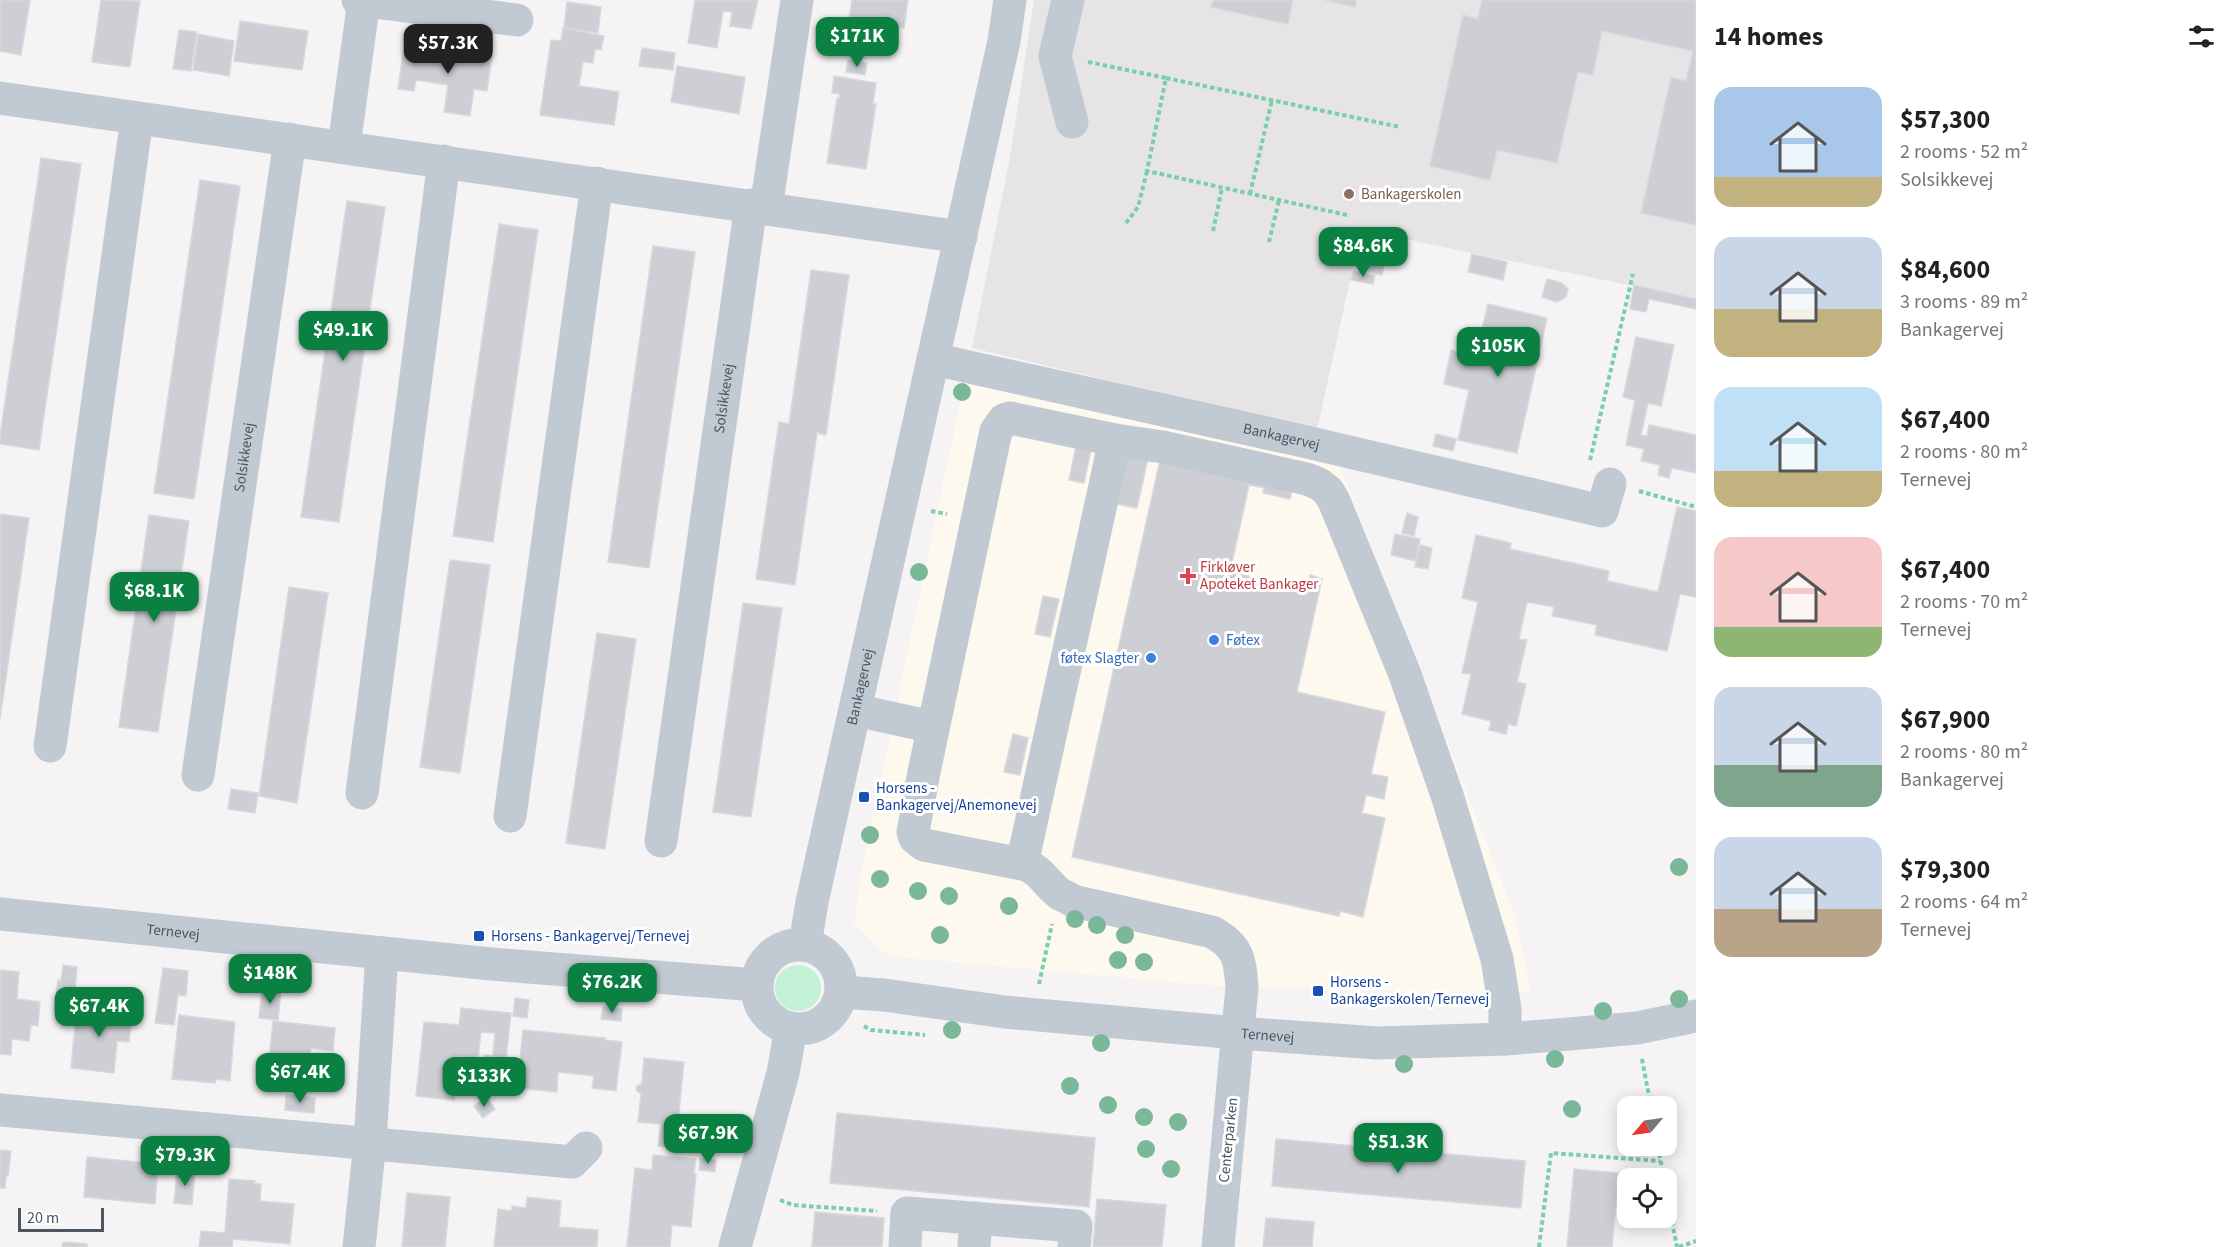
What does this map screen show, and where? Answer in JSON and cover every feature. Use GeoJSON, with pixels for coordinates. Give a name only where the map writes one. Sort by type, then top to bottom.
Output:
{"type":"FeatureCollection","features":[{"type":"Feature","properties":{"kind":"street"},"geometry":{"type":"LineString","coordinates":[[344,146],[362,0],[517,20]]}},
{"type":"Feature","properties":{"kind":"street","name":"Solsikkevej"},"geometry":{"type":"LineString","coordinates":[[661,841],[758,206],[796,0]]}},
{"type":"Feature","properties":{"kind":"street","name":"Bankagervej"},"geometry":{"type":"LineString","coordinates":[[805,945],[812,902],[1004,41],[1010,0]]}},
{"type":"Feature","properties":{"kind":"street"},"geometry":{"type":"LineString","coordinates":[[1068,0],[1055,56],[1072,122]]}},
{"type":"Feature","properties":{"kind":"street"},"geometry":{"type":"LineString","coordinates":[[0,98],[961,237]]}},
{"type":"Feature","properties":{"kind":"street"},"geometry":{"type":"LineString","coordinates":[[50,746],[137,118]]}},
{"type":"Feature","properties":{"kind":"street","name":"Solsikkevej"},"geometry":{"type":"LineString","coordinates":[[198,775],[290,139]]}},
{"type":"Feature","properties":{"kind":"street"},"geometry":{"type":"LineString","coordinates":[[362,793],[444,161]]}},
{"type":"Feature","properties":{"kind":"street"},"geometry":{"type":"LineString","coordinates":[[510,816],[597,183]]}},
{"type":"Feature","properties":{"kind":"street","name":"Bankagervej"},"geometry":{"type":"LineString","coordinates":[[933,359],[1309,442],[1602,511],[1600,473]]}},
{"type":"Feature","properties":{"kind":"street"},"geometry":{"type":"LineString","coordinates":[[1059,893],[1036,869],[1022,864],[924,845],[915,838],[914,824],[977,520],[996,431],[1004,420],[1018,419],[1307,478],[1328,491],[1404,672],[1446,795],[1497,959],[1505,1009],[1505,1039]]}},
{"type":"Feature","properties":{"kind":"street"},"geometry":{"type":"LineString","coordinates":[[1022,864],[1115,440]]}},
{"type":"Feature","properties":{"kind":"street"},"geometry":{"type":"LineString","coordinates":[[855,710],[933,727]]}},
{"type":"Feature","properties":{"kind":"street","name":"Centerparken"},"geometry":{"type":"LineString","coordinates":[[1059,893],[1073,901],[1212,932],[1227,940],[1235,952],[1240,965],[1242,987],[1218,1247]]}},
{"type":"Feature","properties":{"kind":"street","name":"Ternevej"},"geometry":{"type":"LineString","coordinates":[[0,914],[491,964],[757,985]]}},
{"type":"Feature","properties":{"kind":"street"},"geometry":{"type":"LineString","coordinates":[[805,945],[822,952],[836,966],[841,992],[835,1009],[827,1019],[810,1027],[791,1028],[777,1023],[766,1013],[759,1000],[757,985],[760,971],[768,959],[778,951],[791,946],[805,945]]}},
{"type":"Feature","properties":{"kind":"street"},"geometry":{"type":"LineString","coordinates":[[359,1247],[370,1142],[382,953]]}},
{"type":"Feature","properties":{"kind":"street","name":"Ternevej"},"geometry":{"type":"LineString","coordinates":[[841,992],[884,995],[1005,1012],[1377,1043],[1505,1039],[1637,1028],[1696,1016]]}},
{"type":"Feature","properties":{"kind":"street"},"geometry":{"type":"LineString","coordinates":[[735,1247],[783,1073],[791,1028]]}},
{"type":"Feature","properties":{"kind":"street"},"geometry":{"type":"LineString","coordinates":[[0,1110],[572,1162],[586,1148]]}},
{"type":"Feature","properties":{"kind":"street"},"geometry":{"type":"LineString","coordinates":[[905,1247],[907,1213],[975,1233],[1076,1226],[1074,1247]]}},
{"type":"Feature","properties":{"kind":"path"},"geometry":{"type":"LineString","coordinates":[[1058,69],[1087,61],[1400,128]]}},
{"type":"Feature","properties":{"kind":"path"},"geometry":{"type":"LineString","coordinates":[[1126,223],[1138,207],[1166,78]]}},
{"type":"Feature","properties":{"kind":"path"},"geometry":{"type":"LineString","coordinates":[[1250,194],[1272,100]]}},
{"type":"Feature","properties":{"kind":"path"},"geometry":{"type":"LineString","coordinates":[[1147,171],[1347,215]]}},
{"type":"Feature","properties":{"kind":"path"},"geometry":{"type":"LineString","coordinates":[[1213,231],[1222,188]]}},
{"type":"Feature","properties":{"kind":"path"},"geometry":{"type":"LineString","coordinates":[[1269,242],[1280,200]]}},
{"type":"Feature","properties":{"kind":"path"},"geometry":{"type":"LineString","coordinates":[[1600,473],[1633,274]]}},
{"type":"Feature","properties":{"kind":"path"},"geometry":{"type":"LineString","coordinates":[[900,504],[977,520]]}},
{"type":"Feature","properties":{"kind":"path"},"geometry":{"type":"LineString","coordinates":[[1038,985],[1059,893]]}},
{"type":"Feature","properties":{"kind":"path"},"geometry":{"type":"LineString","coordinates":[[1642,1055],[1649,1096]]}},
{"type":"Feature","properties":{"kind":"path"},"geometry":{"type":"LineString","coordinates":[[1539,1247],[1551,1153],[1660,1161]]}},
{"type":"Feature","properties":{"kind":"path"},"geometry":{"type":"LineString","coordinates":[[1659,1156],[1662,1168]]}},
{"type":"Feature","properties":{"kind":"path"},"geometry":{"type":"LineString","coordinates":[[751,1189],[793,1205],[907,1213]]}},
{"type":"Feature","properties":{"kind":"path"},"geometry":{"type":"LineString","coordinates":[[1674,1228],[1678,1247],[1696,1241]]}},
{"type":"Feature","properties":{"kind":"shaded area","name":"Bankagerskolen"},"geometry":{"type":"Polygon","coordinates":[[[1034,0],[1696,0],[1696,299],[1361,230],[1317,430],[972,348],[1010,157],[1034,0]]]}},
{"type":"Feature","properties":{"kind":"shaded area"},"geometry":{"type":"Polygon","coordinates":[[[965,379],[1338,462],[1516,919],[1531,991],[1478,993],[1216,986],[888,956],[854,924],[861,873],[965,379]]]}},
{"type":"Feature","properties":{"kind":"green space"},"geometry":{"type":"Polygon","coordinates":[[[798,965],[814,972],[821,988],[814,1004],[798,1011],[782,1004],[775,988],[782,972],[798,965]]]}},
{"type":"Feature","properties":{"kind":"building"},"geometry":{"type":"Polygon","coordinates":[[[0,0],[30,0],[21,55],[0,51],[0,0]]]}},
{"type":"Feature","properties":{"kind":"building"},"geometry":{"type":"Polygon","coordinates":[[[101,0],[140,1],[130,67],[92,62],[101,0]]]}},
{"type":"Feature","properties":{"kind":"building"},"geometry":{"type":"Polygon","coordinates":[[[695,0],[758,0],[751,29],[730,26],[732,12],[723,11],[717,48],[688,43],[695,0]]]}},
{"type":"Feature","properties":{"kind":"building"},"geometry":{"type":"Polygon","coordinates":[[[852,0],[908,0],[904,28],[889,25],[884,53],[845,46],[852,0]]]}},
{"type":"Feature","properties":{"kind":"building"},"geometry":{"type":"Polygon","coordinates":[[[1213,0],[1293,0],[1288,24],[1211,7],[1213,0]]]}},
{"type":"Feature","properties":{"kind":"building"},"geometry":{"type":"Polygon","coordinates":[[[1325,0],[1356,0],[1355,7],[1325,0]]]}},
{"type":"Feature","properties":{"kind":"building"},"geometry":{"type":"Polygon","coordinates":[[[1482,0],[1696,0],[1696,225],[1641,213],[1671,77],[1686,81],[1693,51],[1602,31],[1593,75],[1578,72],[1557,163],[1497,150],[1490,180],[1430,166],[1463,15],[1478,19],[1482,0]]]}},
{"type":"Feature","properties":{"kind":"building"},"geometry":{"type":"Polygon","coordinates":[[[567,2],[601,7],[598,33],[564,28],[567,2]]]}},
{"type":"Feature","properties":{"kind":"building"},"geometry":{"type":"Polygon","coordinates":[[[240,21],[308,31],[302,70],[234,61],[240,21]]]}},
{"type":"Feature","properties":{"kind":"building"},"geometry":{"type":"Polygon","coordinates":[[[563,28],[604,36],[601,50],[595,49],[593,63],[583,62],[579,86],[619,92],[614,125],[540,115],[551,40],[561,41],[563,28]]]}},
{"type":"Feature","properties":{"kind":"building"},"geometry":{"type":"Polygon","coordinates":[[[179,30],[197,32],[191,71],[173,69],[179,30]]]}},
{"type":"Feature","properties":{"kind":"building"},"geometry":{"type":"Polygon","coordinates":[[[198,34],[234,41],[229,76],[193,70],[198,34]]]}},
{"type":"Feature","properties":{"kind":"building"},"geometry":{"type":"Polygon","coordinates":[[[418,45],[492,56],[487,91],[474,89],[470,116],[444,112],[448,85],[416,80],[414,91],[398,89],[403,53],[417,55],[418,45]]]}},
{"type":"Feature","properties":{"kind":"building"},"geometry":{"type":"Polygon","coordinates":[[[642,48],[675,53],[673,70],[639,66],[642,48]]]}},
{"type":"Feature","properties":{"kind":"building"},"geometry":{"type":"Polygon","coordinates":[[[848,60],[867,63],[865,75],[846,72],[848,60]]]}},
{"type":"Feature","properties":{"kind":"building"},"geometry":{"type":"Polygon","coordinates":[[[677,66],[745,77],[739,114],[671,102],[677,66]]]}},
{"type":"Feature","properties":{"kind":"building"},"geometry":{"type":"Polygon","coordinates":[[[834,76],[876,83],[873,104],[876,104],[866,169],[827,163],[837,98],[839,99],[840,94],[832,93],[834,76]]]}},
{"type":"Feature","properties":{"kind":"building"},"geometry":{"type":"Polygon","coordinates":[[[41,158],[81,164],[39,450],[0,444],[0,436],[41,158]]]}},
{"type":"Feature","properties":{"kind":"building"},"geometry":{"type":"Polygon","coordinates":[[[200,180],[240,186],[194,499],[154,493],[200,180]]]}},
{"type":"Feature","properties":{"kind":"building"},"geometry":{"type":"Polygon","coordinates":[[[347,201],[385,207],[339,522],[301,517],[347,201]]]}},
{"type":"Feature","properties":{"kind":"building"},"geometry":{"type":"Polygon","coordinates":[[[499,224],[538,230],[493,542],[453,536],[499,224]]]}},
{"type":"Feature","properties":{"kind":"building"},"geometry":{"type":"Polygon","coordinates":[[[1358,236],[1389,244],[1382,275],[1369,272],[1370,266],[1352,262],[1358,236]]]}},
{"type":"Feature","properties":{"kind":"building"},"geometry":{"type":"Polygon","coordinates":[[[653,246],[695,252],[649,568],[608,562],[653,246]]]}},
{"type":"Feature","properties":{"kind":"building"},"geometry":{"type":"Polygon","coordinates":[[[1472,254],[1507,262],[1503,280],[1468,272],[1472,254]]]}},
{"type":"Feature","properties":{"kind":"building"},"geometry":{"type":"Polygon","coordinates":[[[811,270],[849,275],[826,435],[817,433],[795,585],[756,579],[779,422],[789,424],[811,270]]]}},
{"type":"Feature","properties":{"kind":"building"},"geometry":{"type":"Polygon","coordinates":[[[1353,271],[1375,275],[1373,284],[1351,280],[1353,271]]]}},
{"type":"Feature","properties":{"kind":"building"},"geometry":{"type":"Polygon","coordinates":[[[1547,279],[1562,283],[1568,289],[1566,297],[1557,302],[1542,297],[1547,279]]]}},
{"type":"Feature","properties":{"kind":"building"},"geometry":{"type":"Polygon","coordinates":[[[1634,285],[1696,299],[1696,309],[1649,299],[1646,312],[1630,309],[1634,285]]]}},
{"type":"Feature","properties":{"kind":"building"},"geometry":{"type":"Polygon","coordinates":[[[1488,304],[1547,318],[1517,453],[1458,440],[1469,390],[1444,384],[1451,350],[1476,355],[1488,304]]]}},
{"type":"Feature","properties":{"kind":"building"},"geometry":{"type":"Polygon","coordinates":[[[1636,337],[1674,345],[1661,406],[1648,403],[1641,435],[1647,436],[1649,425],[1696,435],[1696,473],[1672,468],[1669,478],[1658,475],[1660,465],[1641,461],[1644,449],[1626,445],[1635,400],[1623,397],[1636,337]]]}},
{"type":"Feature","properties":{"kind":"building"},"geometry":{"type":"Polygon","coordinates":[[[1436,434],[1456,439],[1453,451],[1433,446],[1436,434]]]}},
{"type":"Feature","properties":{"kind":"building"},"geometry":{"type":"Polygon","coordinates":[[[1077,442],[1092,445],[1084,483],[1069,480],[1077,442]]]}},
{"type":"Feature","properties":{"kind":"building","name":"Føtex"},"geometry":{"type":"Polygon","coordinates":[[[1162,451],[1294,481],[1290,499],[1263,493],[1264,488],[1249,485],[1230,572],[1307,589],[1310,575],[1322,579],[1297,692],[1385,712],[1371,774],[1388,777],[1384,799],[1366,795],[1362,813],[1385,818],[1363,917],[1340,911],[1339,916],[1072,857],[1162,451]]]}},
{"type":"Feature","properties":{"kind":"building"},"geometry":{"type":"Polygon","coordinates":[[[1123,453],[1148,458],[1137,508],[1112,503],[1123,453]]]}},
{"type":"Feature","properties":{"kind":"building"},"geometry":{"type":"Polygon","coordinates":[[[1677,507],[1696,511],[1696,597],[1680,594],[1667,651],[1595,635],[1597,625],[1552,616],[1554,607],[1527,602],[1519,639],[1527,640],[1517,682],[1526,684],[1516,726],[1508,724],[1506,734],[1489,730],[1491,721],[1462,714],[1471,674],[1462,673],[1478,602],[1462,598],[1476,535],[1511,543],[1510,549],[1609,571],[1607,581],[1658,592],[1677,507]]]}},
{"type":"Feature","properties":{"kind":"building"},"geometry":{"type":"Polygon","coordinates":[[[1407,513],[1418,517],[1414,536],[1402,533],[1407,513]]]}},
{"type":"Feature","properties":{"kind":"building"},"geometry":{"type":"Polygon","coordinates":[[[0,514],[29,518],[0,719],[0,514]]]}},
{"type":"Feature","properties":{"kind":"building"},"geometry":{"type":"Polygon","coordinates":[[[149,515],[189,521],[158,732],[119,727],[149,515]]]}},
{"type":"Feature","properties":{"kind":"building"},"geometry":{"type":"Polygon","coordinates":[[[1395,534],[1420,539],[1416,561],[1391,555],[1395,534]]]}},
{"type":"Feature","properties":{"kind":"building"},"geometry":{"type":"Polygon","coordinates":[[[1420,545],[1432,548],[1428,569],[1415,567],[1420,545]]]}},
{"type":"Feature","properties":{"kind":"building"},"geometry":{"type":"Polygon","coordinates":[[[450,560],[490,565],[460,773],[420,767],[450,560]]]}},
{"type":"Feature","properties":{"kind":"building"},"geometry":{"type":"Polygon","coordinates":[[[289,587],[328,593],[297,803],[259,796],[289,587]]]}},
{"type":"Feature","properties":{"kind":"building"},"geometry":{"type":"Polygon","coordinates":[[[1043,596],[1059,599],[1050,637],[1035,634],[1043,596]]]}},
{"type":"Feature","properties":{"kind":"building"},"geometry":{"type":"Polygon","coordinates":[[[743,603],[782,608],[751,817],[713,812],[743,603]]]}},
{"type":"Feature","properties":{"kind":"building"},"geometry":{"type":"Polygon","coordinates":[[[597,633],[636,639],[605,849],[566,843],[597,633]]]}},
{"type":"Feature","properties":{"kind":"building"},"geometry":{"type":"Polygon","coordinates":[[[1013,734],[1028,738],[1020,775],[1004,772],[1013,734]]]}},
{"type":"Feature","properties":{"kind":"building"},"geometry":{"type":"Polygon","coordinates":[[[231,789],[258,793],[255,813],[228,809],[231,789]]]}},
{"type":"Feature","properties":{"kind":"building"},"geometry":{"type":"Polygon","coordinates":[[[63,965],[77,967],[73,1013],[54,1011],[58,980],[61,981],[63,965]]]}},
{"type":"Feature","properties":{"kind":"building"},"geometry":{"type":"Polygon","coordinates":[[[163,968],[188,971],[186,996],[178,995],[174,1025],[155,1023],[163,968]]]}},
{"type":"Feature","properties":{"kind":"building"},"geometry":{"type":"Polygon","coordinates":[[[0,970],[19,972],[17,999],[40,1002],[38,1026],[31,1025],[29,1041],[12,1039],[11,1055],[0,1054],[0,970]]]}},
{"type":"Feature","properties":{"kind":"building"},"geometry":{"type":"Polygon","coordinates":[[[262,989],[281,991],[278,1020],[259,1018],[262,989]]]}},
{"type":"Feature","properties":{"kind":"building"},"geometry":{"type":"Polygon","coordinates":[[[515,998],[529,1000],[527,1018],[513,1016],[515,998]]]}},
{"type":"Feature","properties":{"kind":"building"},"geometry":{"type":"Polygon","coordinates":[[[77,1005],[132,1012],[129,1042],[117,1041],[114,1073],[71,1068],[77,1005]]]}},
{"type":"Feature","properties":{"kind":"building"},"geometry":{"type":"Polygon","coordinates":[[[603,1007],[622,1009],[621,1021],[601,1019],[603,1007]]]}},
{"type":"Feature","properties":{"kind":"building"},"geometry":{"type":"Polygon","coordinates":[[[461,1008],[511,1013],[505,1068],[483,1066],[485,1055],[493,1056],[495,1033],[481,1032],[478,1059],[458,1057],[454,1100],[416,1096],[424,1022],[459,1025],[461,1008]]]}},
{"type":"Feature","properties":{"kind":"building"},"geometry":{"type":"Polygon","coordinates":[[[179,1015],[235,1022],[230,1081],[216,1079],[215,1083],[172,1079],[179,1015]]]}},
{"type":"Feature","properties":{"kind":"building"},"geometry":{"type":"Polygon","coordinates":[[[273,1021],[335,1028],[333,1051],[311,1048],[306,1092],[266,1088],[273,1021]]]}},
{"type":"Feature","properties":{"kind":"building"},"geometry":{"type":"Polygon","coordinates":[[[523,1030],[605,1038],[605,1040],[622,1042],[616,1091],[592,1088],[594,1076],[558,1072],[557,1092],[517,1088],[523,1030]]]}},
{"type":"Feature","properties":{"kind":"building"},"geometry":{"type":"Polygon","coordinates":[[[644,1058],[684,1062],[678,1122],[697,1124],[695,1149],[658,1146],[661,1124],[638,1122],[641,1094],[636,1090],[637,1086],[642,1083],[644,1058]]]}},
{"type":"Feature","properties":{"kind":"building"},"geometry":{"type":"Polygon","coordinates":[[[286,1095],[315,1098],[314,1113],[285,1110],[286,1095]]]}},
{"type":"Feature","properties":{"kind":"building"},"geometry":{"type":"Polygon","coordinates":[[[486,1097],[495,1109],[483,1118],[474,1106],[486,1097]]]}},
{"type":"Feature","properties":{"kind":"building"},"geometry":{"type":"Polygon","coordinates":[[[837,1113],[1095,1138],[1089,1207],[830,1183],[837,1113]]]}},
{"type":"Feature","properties":{"kind":"building"},"geometry":{"type":"Polygon","coordinates":[[[1276,1139],[1525,1161],[1521,1208],[1272,1186],[1276,1139]]]}},
{"type":"Feature","properties":{"kind":"building"},"geometry":{"type":"Polygon","coordinates":[[[0,1150],[11,1151],[5,1188],[0,1188],[0,1150]]]}},
{"type":"Feature","properties":{"kind":"building"},"geometry":{"type":"Polygon","coordinates":[[[653,1155],[696,1159],[691,1227],[672,1225],[670,1247],[627,1247],[635,1168],[652,1170],[653,1155]]]}},
{"type":"Feature","properties":{"kind":"building"},"geometry":{"type":"Polygon","coordinates":[[[87,1157],[158,1164],[155,1204],[84,1197],[87,1157]]]}},
{"type":"Feature","properties":{"kind":"building"},"geometry":{"type":"Polygon","coordinates":[[[700,1158],[716,1160],[715,1172],[699,1170],[700,1158]]]}},
{"type":"Feature","properties":{"kind":"building"},"geometry":{"type":"Polygon","coordinates":[[[177,1169],[195,1170],[192,1205],[174,1203],[177,1169]]]}},
{"type":"Feature","properties":{"kind":"building"},"geometry":{"type":"Polygon","coordinates":[[[1574,1169],[1617,1173],[1612,1247],[1567,1247],[1574,1169]]]}},
{"type":"Feature","properties":{"kind":"building"},"geometry":{"type":"Polygon","coordinates":[[[229,1179],[255,1181],[254,1184],[261,1184],[260,1201],[294,1204],[290,1244],[233,1239],[232,1247],[199,1247],[201,1231],[225,1233],[229,1179]]]}},
{"type":"Feature","properties":{"kind":"building"},"geometry":{"type":"Polygon","coordinates":[[[407,1193],[450,1197],[445,1247],[402,1247],[407,1193]]]}},
{"type":"Feature","properties":{"kind":"building"},"geometry":{"type":"Polygon","coordinates":[[[527,1197],[561,1201],[559,1227],[598,1230],[597,1247],[494,1247],[498,1209],[512,1211],[512,1206],[526,1208],[527,1197]]]}},
{"type":"Feature","properties":{"kind":"building"},"geometry":{"type":"Polygon","coordinates":[[[1097,1199],[1166,1205],[1162,1247],[1093,1247],[1097,1199]]]}},
{"type":"Feature","properties":{"kind":"building"},"geometry":{"type":"Polygon","coordinates":[[[815,1212],[884,1218],[882,1247],[812,1247],[815,1212]]]}},
{"type":"Feature","properties":{"kind":"building"},"geometry":{"type":"Polygon","coordinates":[[[1266,1218],[1314,1222],[1312,1247],[1263,1247],[1266,1218]]]}},
{"type":"Feature","properties":{"kind":"building"},"geometry":{"type":"Polygon","coordinates":[[[63,1242],[87,1244],[87,1247],[62,1247],[63,1242]]]}},
{"type":"Feature","properties":{"kind":"place","name":"Bankagerskolen"},"geometry":{"type":"Point","coordinates":[1349,194]}},
{"type":"Feature","properties":{"kind":"place","name":"Firkløver Apoteket Bankager"},"geometry":{"type":"Point","coordinates":[1188,576]}},
{"type":"Feature","properties":{"kind":"place","name":"Føtex"},"geometry":{"type":"Point","coordinates":[1214,640]}},
{"type":"Feature","properties":{"kind":"place","name":"føtex Slagter"},"geometry":{"type":"Point","coordinates":[1151,658]}},
{"type":"Feature","properties":{"kind":"place","name":"Horsens - Bankagervej/Anemonevej"},"geometry":{"type":"Point","coordinates":[864,797]}},
{"type":"Feature","properties":{"kind":"place","name":"Horsens - Bankagervej/Ternevej"},"geometry":{"type":"Point","coordinates":[479,936]}},
{"type":"Feature","properties":{"kind":"place","name":"Horsens - Bankagerskolen/Ternevej"},"geometry":{"type":"Point","coordinates":[1318,991]}}]}
